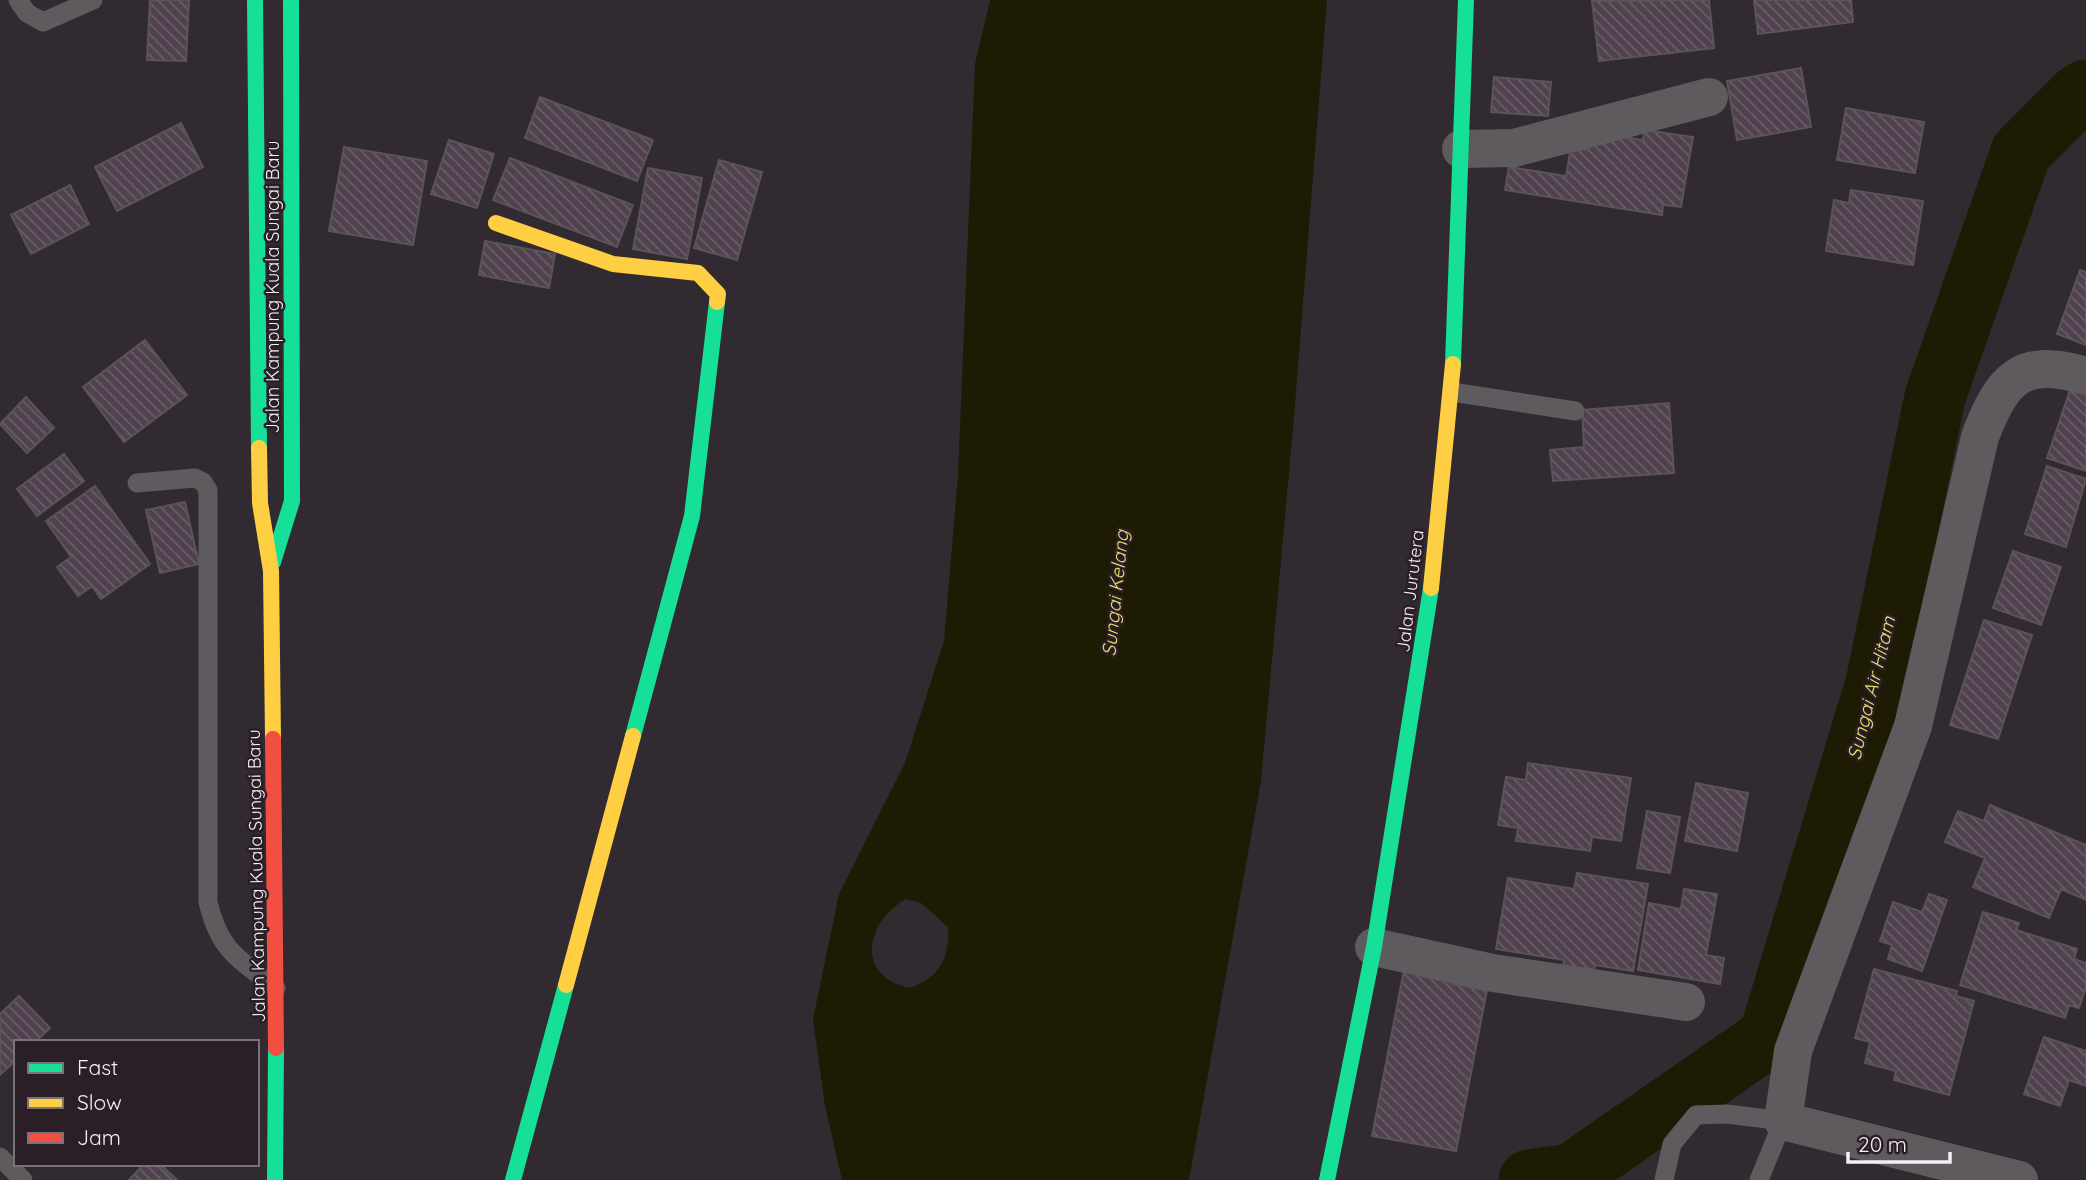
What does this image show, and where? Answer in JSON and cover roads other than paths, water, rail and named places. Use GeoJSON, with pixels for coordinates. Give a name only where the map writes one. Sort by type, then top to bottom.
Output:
{"type":"FeatureCollection","features":[{"type":"Feature","properties":{"kind":"street","name":"Jalan Kampung Kuala Sungai Baru"},"geometry":{"type":"LineString","coordinates":[[255,0],[260,503],[271,570],[277,989],[275,1180]]}},
{"type":"Feature","properties":{"kind":"street","name":"Jalan Kampung Kuala Sungai Baru"},"geometry":{"type":"LineString","coordinates":[[271,570],[292,501],[290,0]]}},
{"type":"Feature","properties":{"kind":"street","name":"Jalan Jurutera"},"geometry":{"type":"LineString","coordinates":[[1327,1180],[1374,947],[1426,629],[1452,392],[1466,0]]}},
{"type":"Feature","properties":{"kind":"street"},"geometry":{"type":"LineString","coordinates":[[1461,149],[1514,148],[1709,97]]}},
{"type":"Feature","properties":{"kind":"street"},"geometry":{"type":"LineString","coordinates":[[496,223],[613,264],[698,273],[709,281],[718,294],[692,516],[513,1180]]}},
{"type":"Feature","properties":{"kind":"street"},"geometry":{"type":"LineString","coordinates":[[2019,1180],[1783,1121],[1793,1051],[1913,726],[1980,437],[1994,399],[2020,375],[2055,367],[2086,376]]}},
{"type":"Feature","properties":{"kind":"street"},"geometry":{"type":"LineString","coordinates":[[1374,947],[1493,973],[1686,1002]]}},
{"type":"Feature","properties":{"kind":"lane"},"geometry":{"type":"LineString","coordinates":[[18,0],[27,13],[43,22],[93,0]]}},
{"type":"Feature","properties":{"kind":"lane"},"geometry":{"type":"LineString","coordinates":[[1452,392],[1575,411]]}},
{"type":"Feature","properties":{"kind":"lane"},"geometry":{"type":"LineString","coordinates":[[137,483],[195,478],[203,482],[208,490],[208,902],[216,932],[229,951],[277,989]]}},
{"type":"Feature","properties":{"kind":"lane"},"geometry":{"type":"LineString","coordinates":[[1664,1180],[1672,1144],[1696,1115],[1727,1114],[1783,1121],[1759,1180]]}},
{"type":"Feature","properties":{"kind":"lane"},"geometry":{"type":"LineString","coordinates":[[0,1157],[23,1180]]}},
{"type":"Feature","properties":{"kind":"water","name":"Sungai Kelang"},"geometry":{"type":"Polygon","coordinates":[[[990,0],[1327,0],[1294,417],[1261,781],[1189,1180],[842,1180],[825,1106],[813,1019],[839,894],[905,763],[944,641],[958,476],[975,64],[990,0]],[[906,899],[892,909],[875,934],[872,948],[880,973],[892,982],[910,988],[936,972],[947,948],[948,927],[921,903],[906,899]]]}},
{"type":"Feature","properties":{"kind":"waterway","name":"Sungai Air Hitam"},"geometry":{"type":"LineString","coordinates":[[1529,1180],[1571,1174],[1769,1037],[1876,683],[1935,397],[2021,152],[2086,90]]}}]}
